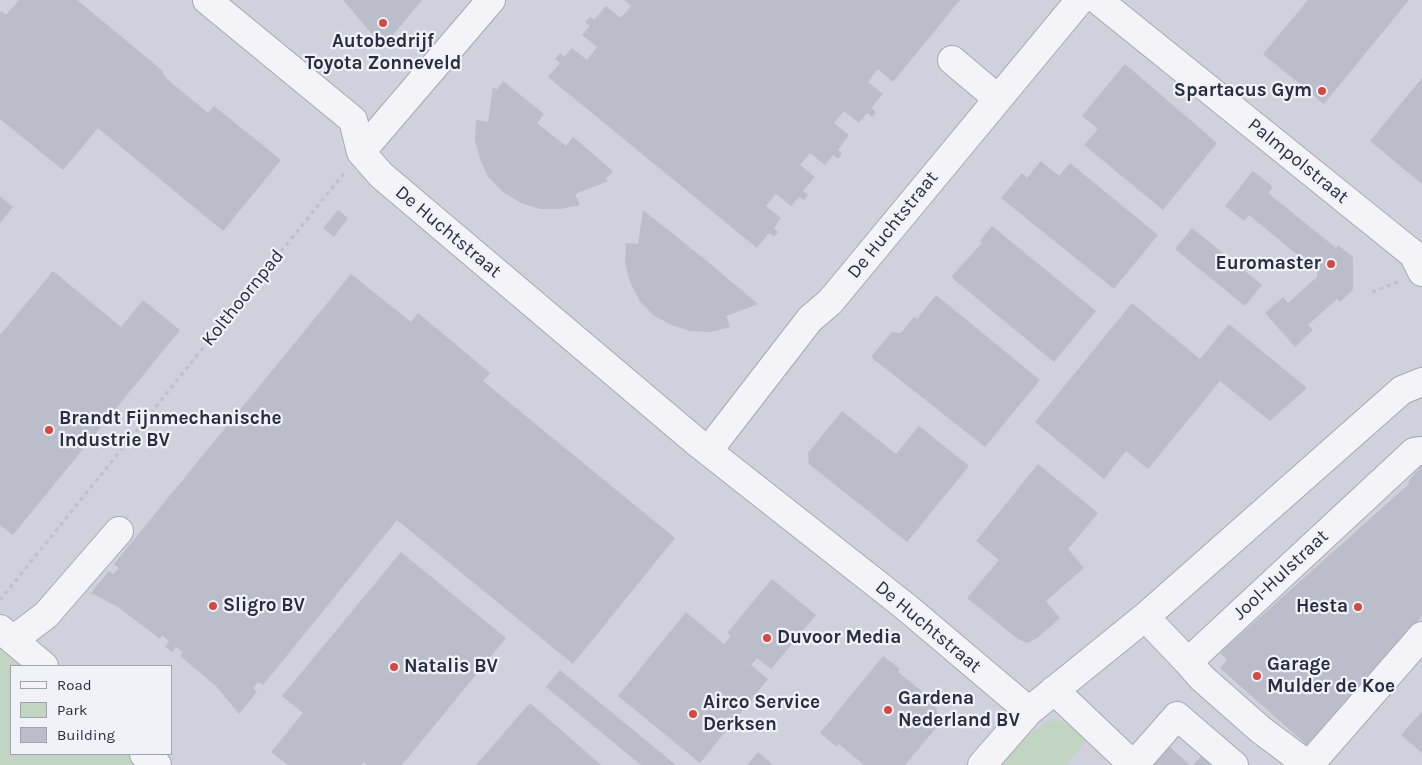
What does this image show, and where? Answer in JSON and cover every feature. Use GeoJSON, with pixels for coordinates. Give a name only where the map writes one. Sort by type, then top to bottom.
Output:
{"type":"FeatureCollection","features":[{"type":"Feature","properties":{"kind":"street","name":"De Huchtstraat"},"geometry":{"type":"LineString","coordinates":[[207,0],[353,120],[361,152],[381,176],[708,451],[906,607],[1029,711]]}},
{"type":"Feature","properties":{"kind":"street"},"geometry":{"type":"LineString","coordinates":[[361,152],[491,0]]}},
{"type":"Feature","properties":{"kind":"street","name":"De Huchtstraat"},"geometry":{"type":"LineString","coordinates":[[708,451],[810,318],[830,302],[1080,0]]}},
{"type":"Feature","properties":{"kind":"street","name":"Palmpolstraat"},"geometry":{"type":"LineString","coordinates":[[1098,0],[1413,254],[1422,272]]}},
{"type":"Feature","properties":{"kind":"street"},"geometry":{"type":"LineString","coordinates":[[952,60],[998,98]]}},
{"type":"Feature","properties":{"kind":"street"},"geometry":{"type":"LineString","coordinates":[[982,765],[1029,711],[1145,616],[1402,390],[1422,382]]}},
{"type":"Feature","properties":{"kind":"street","name":"Jool-Hulstraat"},"geometry":{"type":"LineString","coordinates":[[1188,662],[1414,452],[1422,451]]}},
{"type":"Feature","properties":{"kind":"street"},"geometry":{"type":"LineString","coordinates":[[43,665],[7,634],[46,615],[119,531]]}},
{"type":"Feature","properties":{"kind":"street"},"geometry":{"type":"LineString","coordinates":[[1145,616],[1202,678],[1261,730],[1304,762],[1311,763],[1422,636]]}},
{"type":"Feature","properties":{"kind":"street"},"geometry":{"type":"LineString","coordinates":[[1054,690],[1134,765],[1178,716],[1234,765]]}},
{"type":"Feature","properties":{"kind":"street"},"geometry":{"type":"LineString","coordinates":[[145,755],[157,765]]}},
{"type":"Feature","properties":{"kind":"path","name":"Kolthoornpad"},"geometry":{"type":"LineString","coordinates":[[0,600],[361,152]]}},
{"type":"Feature","properties":{"kind":"shaded area"},"geometry":{"type":"Polygon","coordinates":[[[0,0],[1422,0],[1422,765],[28,765],[16,755],[172,755],[172,665],[10,665],[0,741],[0,0]]]}},
{"type":"Feature","properties":{"kind":"green space"},"geometry":{"type":"Polygon","coordinates":[[[0,640],[29,665],[10,665],[10,755],[131,755],[142,765],[0,765],[0,640]]]}},
{"type":"Feature","properties":{"kind":"green space"},"geometry":{"type":"Polygon","coordinates":[[[1054,718],[1068,724],[1088,738],[1067,765],[1002,765],[1027,736],[1054,718]]]}},
{"type":"Feature","properties":{"kind":"building"},"geometry":{"type":"Polygon","coordinates":[[[19,0],[77,0],[163,71],[167,79],[208,113],[214,106],[281,160],[223,231],[98,128],[63,170],[0,119],[0,13],[1,11],[6,15],[19,0]]]}},
{"type":"Feature","properties":{"kind":"building","name":"Autobedrijf Toyota Zonneveld"},"geometry":{"type":"Polygon","coordinates":[[[343,0],[422,0],[383,47],[343,0]]]}},
{"type":"Feature","properties":{"kind":"building"},"geometry":{"type":"Polygon","coordinates":[[[624,0],[960,0],[893,82],[878,69],[868,82],[883,94],[871,108],[876,112],[872,117],[867,113],[859,123],[844,111],[834,123],[849,135],[838,150],[842,153],[838,159],[833,155],[825,165],[810,153],[800,165],[815,177],[803,191],[808,195],[804,200],[799,197],[791,206],[776,194],[766,206],[781,218],[774,228],[778,232],[774,237],[769,233],[757,248],[548,77],[560,63],[555,59],[560,53],[564,57],[572,48],[587,60],[597,47],[582,35],[590,26],[585,22],[590,17],[594,20],[606,6],[621,18],[631,6],[624,0]]]}},
{"type":"Feature","properties":{"kind":"building"},"geometry":{"type":"Polygon","coordinates":[[[1308,0],[1409,0],[1324,104],[1263,54],[1308,0]]]}},
{"type":"Feature","properties":{"kind":"building"},"geometry":{"type":"Polygon","coordinates":[[[1125,64],[1217,143],[1163,210],[1084,145],[1098,129],[1082,116],[1125,64]]]}},
{"type":"Feature","properties":{"kind":"building"},"geometry":{"type":"Polygon","coordinates":[[[1422,78],[1422,184],[1370,141],[1422,78]]]}},
{"type":"Feature","properties":{"kind":"building"},"geometry":{"type":"Polygon","coordinates":[[[503,81],[544,114],[537,123],[566,146],[573,137],[613,171],[606,179],[608,181],[575,194],[580,205],[560,209],[540,209],[521,203],[503,192],[489,178],[480,160],[475,140],[476,120],[488,122],[493,87],[497,90],[503,81]]]}},
{"type":"Feature","properties":{"kind":"building"},"geometry":{"type":"Polygon","coordinates":[[[1041,161],[1059,176],[1070,163],[1158,235],[1114,289],[1001,198],[1022,173],[1027,178],[1041,161]]]}},
{"type":"Feature","properties":{"kind":"building","name":"Euromaster"},"geometry":{"type":"Polygon","coordinates":[[[1253,171],[1273,187],[1268,193],[1336,248],[1338,245],[1353,257],[1353,290],[1340,302],[1337,299],[1308,325],[1313,330],[1295,347],[1265,313],[1283,297],[1288,303],[1317,277],[1317,271],[1249,215],[1244,221],[1225,206],[1253,171]]]}},
{"type":"Feature","properties":{"kind":"building"},"geometry":{"type":"Polygon","coordinates":[[[0,196],[13,207],[0,223],[0,196]]]}},
{"type":"Feature","properties":{"kind":"building"},"geometry":{"type":"Polygon","coordinates":[[[338,210],[348,218],[334,237],[323,228],[338,210]]]}},
{"type":"Feature","properties":{"kind":"building"},"geometry":{"type":"Polygon","coordinates":[[[643,210],[758,304],[726,316],[730,327],[710,332],[690,331],[671,325],[653,315],[639,300],[630,282],[625,263],[626,243],[638,244],[643,210]]]}},
{"type":"Feature","properties":{"kind":"building"},"geometry":{"type":"Polygon","coordinates":[[[992,226],[1096,311],[1054,362],[951,277],[982,243],[980,241],[992,226]]]}},
{"type":"Feature","properties":{"kind":"building"},"geometry":{"type":"Polygon","coordinates":[[[1192,228],[1262,285],[1245,306],[1175,249],[1192,228]]]}},
{"type":"Feature","properties":{"kind":"building","name":"Brandt Fijnmechanische Industrie BV"},"geometry":{"type":"Polygon","coordinates":[[[53,271],[121,327],[143,300],[180,330],[13,535],[0,525],[0,335],[53,271]]]}},
{"type":"Feature","properties":{"kind":"building"},"geometry":{"type":"Polygon","coordinates":[[[351,274],[411,322],[418,313],[490,373],[483,381],[675,538],[573,664],[397,520],[263,685],[258,682],[253,688],[257,692],[239,714],[216,686],[180,656],[183,652],[176,647],[172,652],[165,647],[169,641],[162,635],[160,639],[118,607],[91,593],[109,571],[113,574],[119,568],[114,564],[351,274]]]}},
{"type":"Feature","properties":{"kind":"building"},"geometry":{"type":"Polygon","coordinates":[[[936,295],[1040,380],[985,447],[871,357],[892,332],[901,333],[914,317],[917,319],[936,295]]]}},
{"type":"Feature","properties":{"kind":"building"},"geometry":{"type":"Polygon","coordinates":[[[1132,303],[1200,359],[1229,324],[1307,388],[1270,421],[1220,381],[1148,469],[1126,451],[1104,479],[1035,422],[1132,303]]]}},
{"type":"Feature","properties":{"kind":"building"},"geometry":{"type":"Polygon","coordinates":[[[842,411],[896,454],[919,426],[969,466],[907,542],[809,464],[808,453],[842,411]]]}},
{"type":"Feature","properties":{"kind":"building"},"geometry":{"type":"Polygon","coordinates":[[[1038,464],[1098,513],[1068,549],[1084,568],[1046,601],[1060,618],[1036,639],[1027,643],[1018,639],[967,598],[999,560],[976,541],[1038,464]]]}},
{"type":"Feature","properties":{"kind":"building"},"geometry":{"type":"Polygon","coordinates":[[[1422,465],[1422,616],[1308,746],[1220,668],[1227,660],[1220,653],[1410,483],[1408,482],[1422,465]]]}},
{"type":"Feature","properties":{"kind":"building","name":"Natalis BV"},"geometry":{"type":"Polygon","coordinates":[[[401,552],[506,638],[402,765],[367,765],[364,762],[361,765],[288,765],[271,752],[303,713],[282,696],[401,552]]]}},
{"type":"Feature","properties":{"kind":"building"},"geometry":{"type":"Polygon","coordinates":[[[772,579],[816,615],[771,669],[757,658],[751,665],[768,679],[700,763],[618,696],[686,612],[724,644],[731,636],[727,633],[772,579]]]}},
{"type":"Feature","properties":{"kind":"building","name":"Gardena Nederland BV"},"geometry":{"type":"Polygon","coordinates":[[[883,656],[900,669],[898,672],[934,701],[939,717],[936,728],[905,765],[864,765],[839,744],[837,747],[820,733],[883,656]]]}},
{"type":"Feature","properties":{"kind":"building"},"geometry":{"type":"Polygon","coordinates":[[[560,670],[676,765],[641,765],[546,687],[560,670]]]}},
{"type":"Feature","properties":{"kind":"building"},"geometry":{"type":"Polygon","coordinates":[[[530,703],[601,765],[476,765],[530,703]]]}},
{"type":"Feature","properties":{"kind":"building"},"geometry":{"type":"Polygon","coordinates":[[[1422,711],[1422,753],[1401,735],[1422,711]]]}},
{"type":"Feature","properties":{"kind":"building"},"geometry":{"type":"Polygon","coordinates":[[[1169,746],[1190,765],[1153,765],[1169,746]]]}},
{"type":"Feature","properties":{"kind":"building"},"geometry":{"type":"Polygon","coordinates":[[[758,752],[773,765],[747,765],[758,752]]]}},
{"type":"Feature","properties":{"kind":"building"},"geometry":{"type":"Polygon","coordinates":[[[1204,753],[1217,765],[1193,765],[1204,753]]]}},
{"type":"Feature","properties":{"kind":"place","name":"Autobedrijf Toyota Zonneveld"},"geometry":{"type":"Point","coordinates":[383,23]}},
{"type":"Feature","properties":{"kind":"place","name":"Spartacus Gym"},"geometry":{"type":"Point","coordinates":[1322,91]}},
{"type":"Feature","properties":{"kind":"place","name":"Euromaster"},"geometry":{"type":"Point","coordinates":[1331,264]}},
{"type":"Feature","properties":{"kind":"place","name":"Brandt Fijnmechanische Industrie BV"},"geometry":{"type":"Point","coordinates":[49,430]}},
{"type":"Feature","properties":{"kind":"place","name":"Sligro BV"},"geometry":{"type":"Point","coordinates":[213,606]}},
{"type":"Feature","properties":{"kind":"place","name":"Hesta"},"geometry":{"type":"Point","coordinates":[1358,607]}},
{"type":"Feature","properties":{"kind":"place","name":"Duvoor Media"},"geometry":{"type":"Point","coordinates":[767,638]}},
{"type":"Feature","properties":{"kind":"place","name":"Natalis BV"},"geometry":{"type":"Point","coordinates":[394,667]}},
{"type":"Feature","properties":{"kind":"place","name":"Garage Mulder de Koe"},"geometry":{"type":"Point","coordinates":[1257,676]}},
{"type":"Feature","properties":{"kind":"place","name":"Gardena Nederland BV"},"geometry":{"type":"Point","coordinates":[888,710]}},
{"type":"Feature","properties":{"kind":"place","name":"Airco Service Derksen"},"geometry":{"type":"Point","coordinates":[693,714]}}]}
